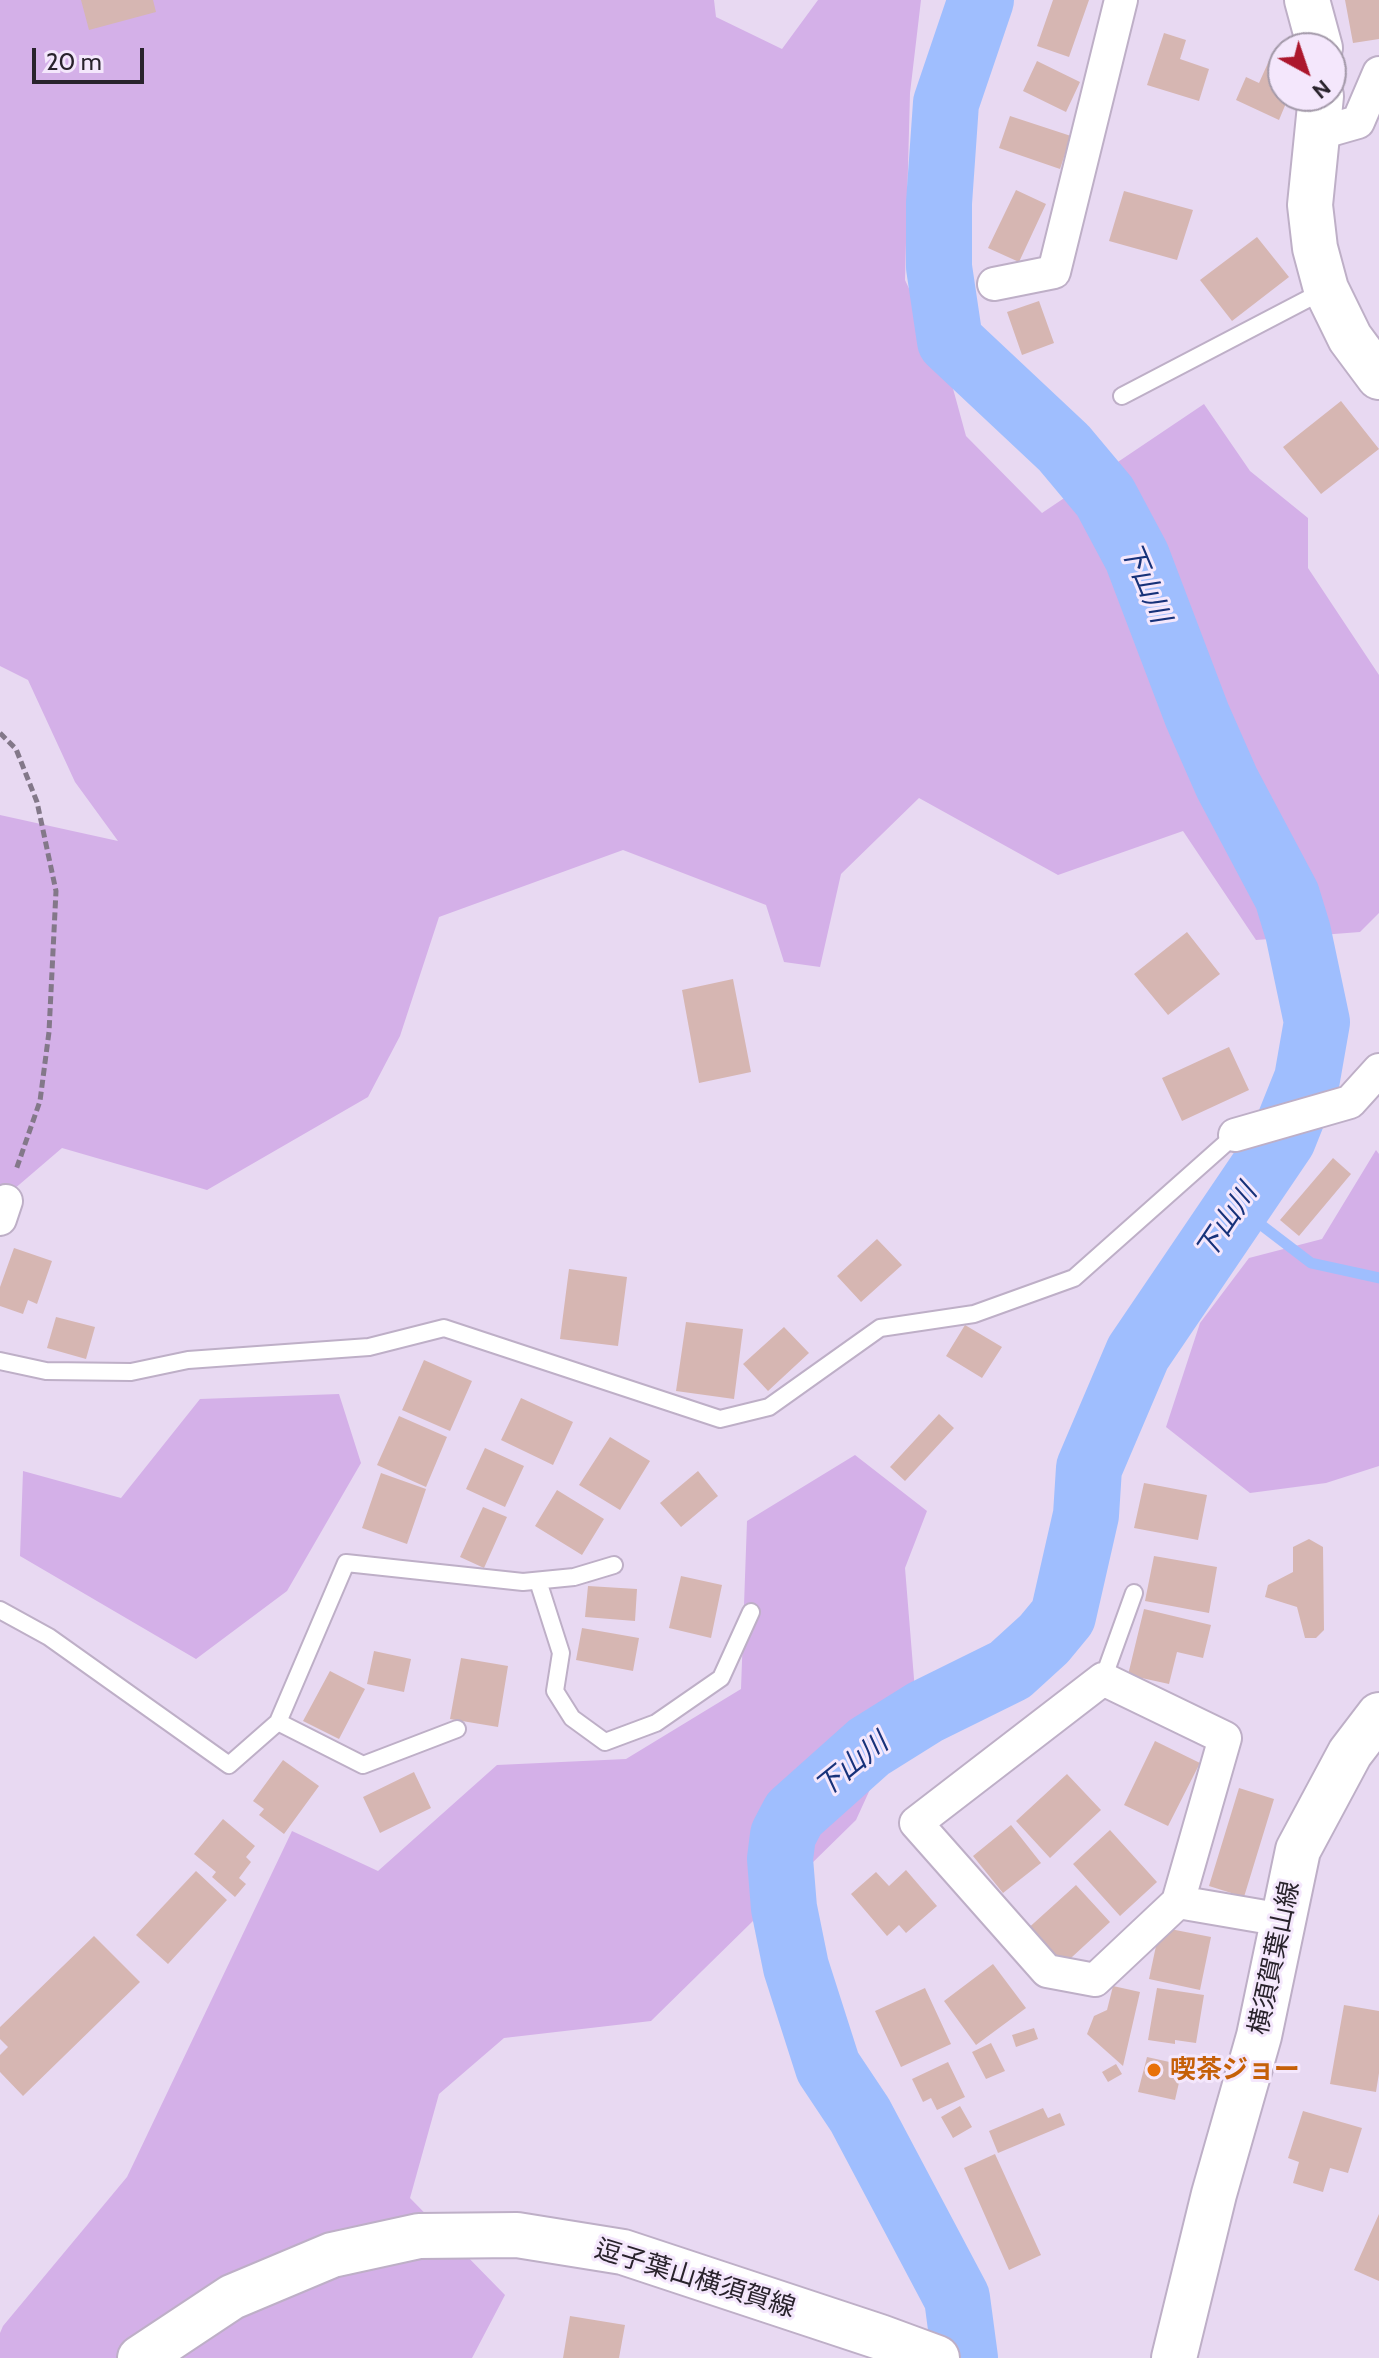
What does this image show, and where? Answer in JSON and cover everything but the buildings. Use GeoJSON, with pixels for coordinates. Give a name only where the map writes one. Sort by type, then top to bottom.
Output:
{"type":"FeatureCollection","features":[{"type":"Feature","properties":{"kind":"main road"},"geometry":{"type":"LineString","coordinates":[[1307,0],[1316,32]]}},
{"type":"Feature","properties":{"kind":"main road"},"geometry":{"type":"LineString","coordinates":[[1318,115],[1310,205],[1315,248],[1326,289],[1350,338],[1379,377]]}},
{"type":"Feature","properties":{"kind":"main road","name":"横須賀葉山線"},"geometry":{"type":"LineString","coordinates":[[1174,2358],[1214,2194],[1259,2036],[1298,1850],[1350,1753],[1379,1715]]}},
{"type":"Feature","properties":{"kind":"main road","name":"逗子葉山横須賀線"},"geometry":{"type":"LineString","coordinates":[[140,2358],[232,2297],[332,2255],[419,2236],[517,2235],[623,2252],[937,2358]]}},
{"type":"Feature","properties":{"kind":"street"},"geometry":{"type":"LineString","coordinates":[[994,284],[1054,272],[1121,0]]}},
{"type":"Feature","properties":{"kind":"street"},"geometry":{"type":"LineString","coordinates":[[1318,115],[1358,122],[1379,73]]}},
{"type":"Feature","properties":{"kind":"street"},"geometry":{"type":"LineString","coordinates":[[1235,1135],[1350,1102],[1379,1070]]}},
{"type":"Feature","properties":{"kind":"street"},"geometry":{"type":"LineString","coordinates":[[1103,1679],[1225,1738],[1178,1902],[1095,1980],[1047,1971],[916,1823],[1103,1679]]}},
{"type":"Feature","properties":{"kind":"street"},"geometry":{"type":"LineString","coordinates":[[1178,1902],[1283,1920]]}},
{"type":"Feature","properties":{"kind":"lane"},"geometry":{"type":"LineString","coordinates":[[1122,396],[1326,289]]}},
{"type":"Feature","properties":{"kind":"lane"},"geometry":{"type":"LineString","coordinates":[[0,1361],[46,1371],[131,1372],[188,1360],[369,1347],[444,1328],[720,1419],[769,1407],[880,1328],[974,1314],[1074,1278],[1235,1135]]}},
{"type":"Feature","properties":{"kind":"lane"},"geometry":{"type":"LineString","coordinates":[[0,1610],[49,1637],[229,1765],[278,1722],[346,1563],[523,1582],[574,1577],[614,1565]]}},
{"type":"Feature","properties":{"kind":"lane"},"geometry":{"type":"LineString","coordinates":[[538,1581],[561,1653],[555,1691],[572,1718],[605,1742],[656,1723],[721,1678],[751,1612]]}},
{"type":"Feature","properties":{"kind":"lane"},"geometry":{"type":"LineString","coordinates":[[1103,1679],[1134,1593]]}},
{"type":"Feature","properties":{"kind":"lane"},"geometry":{"type":"LineString","coordinates":[[278,1722],[363,1765],[457,1729]]}},
{"type":"Feature","properties":{"kind":"path"},"geometry":{"type":"LineString","coordinates":[[0,733],[16,749],[37,802],[56,891],[49,1032],[40,1101],[3,1210]]}},
{"type":"Feature","properties":{"kind":"shaded area"},"geometry":{"type":"Polygon","coordinates":[[[0,0],[714,0],[716,17],[782,49],[818,0],[921,0],[910,93],[905,280],[949,374],[966,436],[1042,513],[1204,404],[1250,471],[1308,518],[1308,568],[1379,675],[1379,913],[1360,932],[1256,940],[1183,831],[1058,875],[919,798],[841,874],[820,967],[784,962],[766,905],[623,850],[439,917],[400,1036],[368,1097],[207,1190],[62,1148],[6,1196],[0,1196],[0,815],[118,841],[75,782],[28,680],[0,666],[0,0]]]}},
{"type":"Feature","properties":{"kind":"shaded area"},"geometry":{"type":"Polygon","coordinates":[[[1376,1150],[1379,1154],[1379,1466],[1326,1483],[1250,1493],[1166,1427],[1200,1323],[1249,1258],[1322,1239],[1376,1150]]]}},
{"type":"Feature","properties":{"kind":"shaded area"},"geometry":{"type":"Polygon","coordinates":[[[339,1394],[361,1463],[287,1591],[196,1659],[20,1556],[23,1471],[121,1498],[200,1399],[339,1394]]]}},
{"type":"Feature","properties":{"kind":"shaded area"},"geometry":{"type":"Polygon","coordinates":[[[855,1455],[927,1511],[905,1568],[915,1691],[856,1820],[651,2021],[504,2038],[439,2094],[410,2198],[505,2295],[472,2358],[0,2358],[3,2326],[127,2177],[292,1831],[378,1871],[497,1765],[626,1759],[741,1689],[747,1521],[855,1455]]]}},
{"type":"Feature","properties":{"kind":"waterway","name":"下山川"},"geometry":{"type":"LineString","coordinates":[[965,2358],[957,2298],[860,2115],[828,2067],[796,1967],[784,1908],[780,1859],[783,1835],[794,1814],[869,1747],[925,1712],[1010,1670],[1044,1639],[1063,1616],[1086,1515],[1089,1468],[1138,1353],[1283,1139],[1307,1079],[1317,1022],[1287,896],[1227,783],[1197,715],[1137,557],[1105,497],[1064,448],[950,341],[939,267],[939,203],[946,103],[981,0]]}},
{"type":"Feature","properties":{"kind":"waterway"},"geometry":{"type":"LineString","coordinates":[[1239,1208],[1311,1263],[1379,1278]]}},
{"type":"Feature","properties":{"kind":"place","name":"喫茶ジョー"},"geometry":{"type":"Point","coordinates":[1154,2070]}}]}
